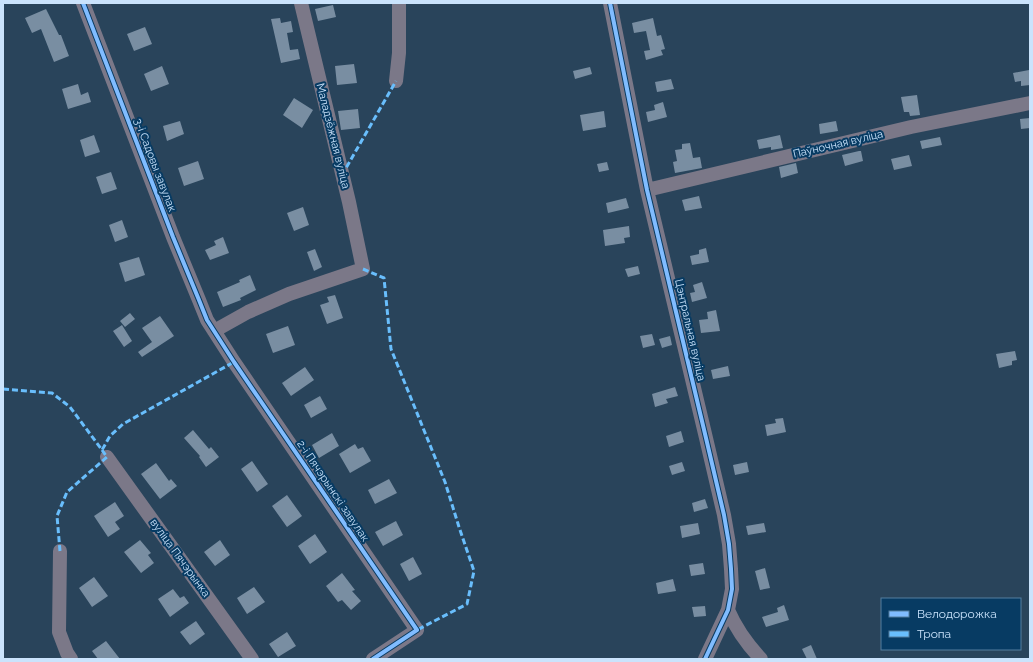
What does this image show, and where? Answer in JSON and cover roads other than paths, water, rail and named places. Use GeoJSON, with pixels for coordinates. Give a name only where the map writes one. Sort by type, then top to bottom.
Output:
{"type":"FeatureCollection","features":[{"type":"Feature","properties":{"kind":"street","name":"3-і Садовы завулак"},"geometry":{"type":"LineString","coordinates":[[83,3],[173,237],[199,300],[214,331],[234,362]]}},
{"type":"Feature","properties":{"kind":"street","name":"Маладзёжная вуліца"},"geometry":{"type":"LineString","coordinates":[[214,331],[248,312],[288,294],[363,268],[349,202],[301,3]]}},
{"type":"Feature","properties":{"kind":"street"},"geometry":{"type":"LineString","coordinates":[[396,81],[399,53],[399,3]]}},
{"type":"Feature","properties":{"kind":"street","name":"Цэнтральная вуліца"},"geometry":{"type":"LineString","coordinates":[[610,3],[647,190],[724,515],[732,589],[728,610],[705,659]]}},
{"type":"Feature","properties":{"kind":"street","name":"Паўночная вуліца"},"geometry":{"type":"LineString","coordinates":[[647,190],[911,127],[1030,103]]}},
{"type":"Feature","properties":{"kind":"street","name":"2-і Пячэрынскі завулак"},"geometry":{"type":"LineString","coordinates":[[234,362],[417,630],[373,659]]}},
{"type":"Feature","properties":{"kind":"street","name":"вуліца Пячэрынка"},"geometry":{"type":"LineString","coordinates":[[107,457],[252,659]]}},
{"type":"Feature","properties":{"kind":"street"},"geometry":{"type":"LineString","coordinates":[[60,551],[59,632],[71,659]]}},
{"type":"Feature","properties":{"kind":"street"},"geometry":{"type":"LineString","coordinates":[[728,610],[735,626],[748,645],[761,659]]}}]}
